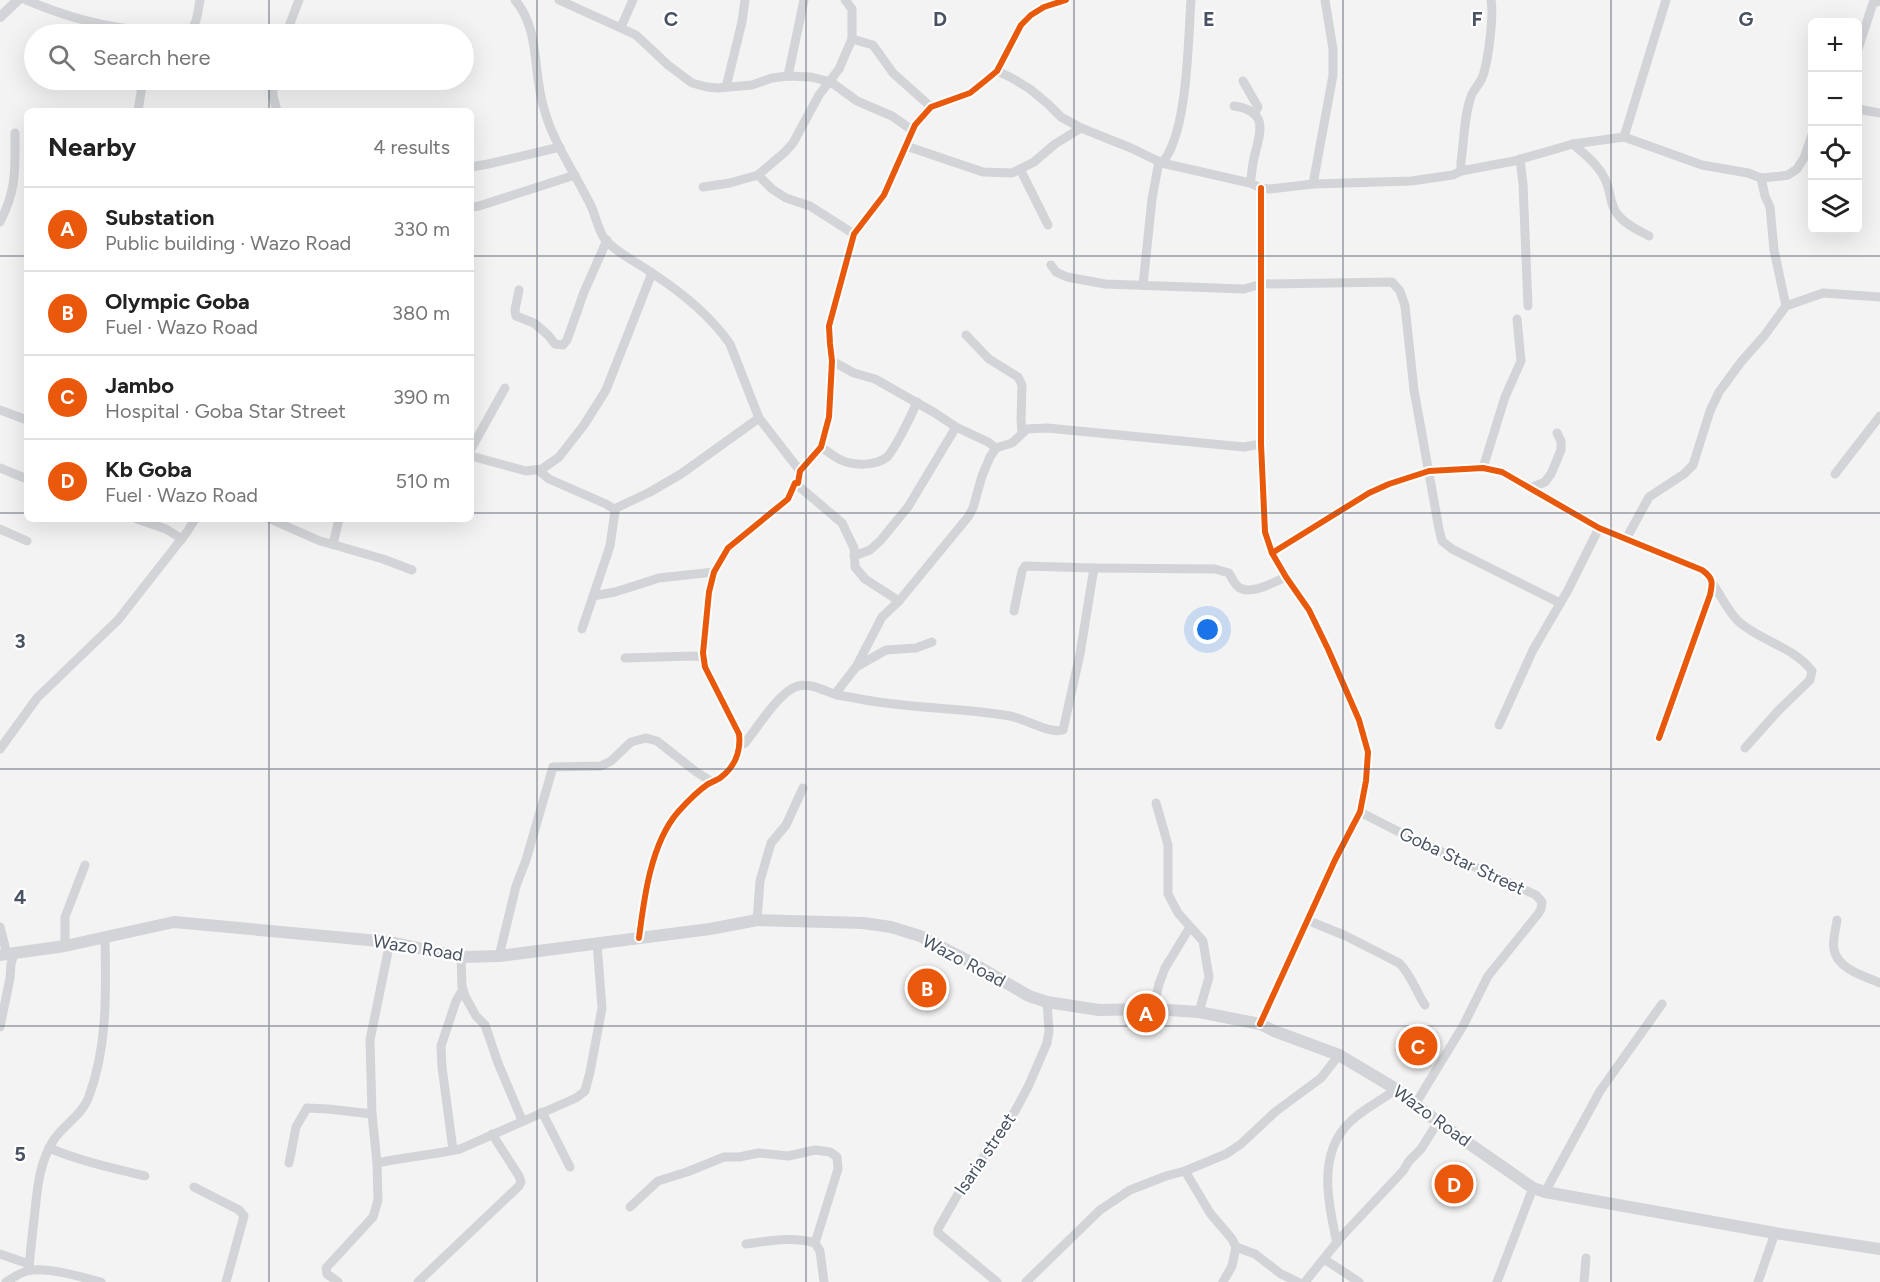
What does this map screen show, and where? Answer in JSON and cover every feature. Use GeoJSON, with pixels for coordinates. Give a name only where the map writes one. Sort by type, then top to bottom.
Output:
{"type":"FeatureCollection","features":[{"type":"Feature","properties":{"kind":"main road","name":"Wazo Road"},"geometry":{"type":"LineString","coordinates":[[7,954],[65,946],[170,922],[390,942],[461,957],[499,956],[710,929],[757,920],[863,923],[891,927],[920,936],[1029,996],[1047,1002],[1099,1011],[1153,1009],[1198,1012],[1260,1024],[1339,1055],[1416,1103],[1438,1122],[1539,1190],[1775,1233],[1880,1248]]}},
{"type":"Feature","properties":{"kind":"street"},"geometry":{"type":"LineString","coordinates":[[1,14],[18,0]]}},
{"type":"Feature","properties":{"kind":"street"},"geometry":{"type":"LineString","coordinates":[[26,0],[81,21],[97,24]]}},
{"type":"Feature","properties":{"kind":"street"},"geometry":{"type":"LineString","coordinates":[[194,24],[200,0]]}},
{"type":"Feature","properties":{"kind":"street"},"geometry":{"type":"LineString","coordinates":[[290,24],[299,0]]}},
{"type":"Feature","properties":{"kind":"street"},"geometry":{"type":"LineString","coordinates":[[515,0],[530,31],[548,126],[607,240],[628,258],[685,296],[723,334],[730,344],[759,417],[800,471]]}},
{"type":"Feature","properties":{"kind":"street"},"geometry":{"type":"LineString","coordinates":[[559,0],[621,27],[642,39],[668,65],[690,82],[707,87],[726,87],[752,85],[772,78],[788,76],[811,77],[831,82],[857,101],[892,116],[912,130]]}},
{"type":"Feature","properties":{"kind":"street"},"geometry":{"type":"LineString","coordinates":[[621,27],[633,0]]}},
{"type":"Feature","properties":{"kind":"street"},"geometry":{"type":"LineString","coordinates":[[726,87],[745,0]]}},
{"type":"Feature","properties":{"kind":"street"},"geometry":{"type":"LineString","coordinates":[[788,76],[804,0]]}},
{"type":"Feature","properties":{"kind":"street"},"geometry":{"type":"LineString","coordinates":[[703,187],[730,183],[758,175],[793,143],[819,95],[839,69],[852,39],[852,9],[845,0]]}},
{"type":"Feature","properties":{"kind":"street"},"geometry":{"type":"LineString","coordinates":[[639,938],[644,899],[661,837],[678,813],[712,782],[721,778],[739,754],[741,745],[739,734],[705,667],[709,592],[719,560],[728,548],[788,499],[795,483],[798,483],[800,471],[821,447],[829,417],[832,361],[830,326],[854,234],[884,195],[912,130],[922,116],[931,107],[970,93],[997,71],[1021,25],[1030,15],[1044,7],[1066,0]]}},
{"type":"Feature","properties":{"kind":"street"},"geometry":{"type":"LineString","coordinates":[[1143,285],[1152,199],[1160,162],[1171,150],[1178,128],[1185,86],[1191,0]]}},
{"type":"Feature","properties":{"kind":"street"},"geometry":{"type":"LineString","coordinates":[[1313,184],[1333,75],[1333,49],[1325,0]]}},
{"type":"Feature","properties":{"kind":"street"},"geometry":{"type":"LineString","coordinates":[[1461,171],[1472,94],[1483,77],[1493,16],[1491,0]]}},
{"type":"Feature","properties":{"kind":"street"},"geometry":{"type":"LineString","coordinates":[[1624,137],[1666,0]]}},
{"type":"Feature","properties":{"kind":"street"},"geometry":{"type":"LineString","coordinates":[[1862,35],[1873,3],[1880,0]]}},
{"type":"Feature","properties":{"kind":"street"},"geometry":{"type":"LineString","coordinates":[[852,39],[873,45],[893,73],[931,107]]}},
{"type":"Feature","properties":{"kind":"street"},"geometry":{"type":"LineString","coordinates":[[997,71],[1030,89],[1061,117],[1081,128],[1160,162],[1250,183],[1261,188],[1411,181],[1453,175],[1461,171],[1520,159],[1573,144],[1624,137],[1702,165],[1761,177],[1788,175],[1797,169],[1808,146]]}},
{"type":"Feature","properties":{"kind":"street"},"geometry":{"type":"LineString","coordinates":[[1243,81],[1258,107],[1254,114]]}},
{"type":"Feature","properties":{"kind":"street"},"geometry":{"type":"LineString","coordinates":[[138,108],[141,90]]}},
{"type":"Feature","properties":{"kind":"street"},"geometry":{"type":"LineString","coordinates":[[273,90],[276,108]]}},
{"type":"Feature","properties":{"kind":"street"},"geometry":{"type":"LineString","coordinates":[[1234,106],[1247,108],[1260,120],[1262,131],[1250,183]]}},
{"type":"Feature","properties":{"kind":"street"},"geometry":{"type":"LineString","coordinates":[[1862,110],[1880,113]]}},
{"type":"Feature","properties":{"kind":"street"},"geometry":{"type":"LineString","coordinates":[[906,146],[983,172],[1012,173],[1034,162],[1054,144],[1081,128]]}},
{"type":"Feature","properties":{"kind":"street"},"geometry":{"type":"LineString","coordinates":[[0,222],[14,187],[15,133]]}},
{"type":"Feature","properties":{"kind":"street"},"geometry":{"type":"LineString","coordinates":[[1573,144],[1588,156],[1607,183],[1610,200],[1616,213],[1628,225],[1649,236]]}},
{"type":"Feature","properties":{"kind":"street"},"geometry":{"type":"LineString","coordinates":[[474,166],[560,147]]}},
{"type":"Feature","properties":{"kind":"street"},"geometry":{"type":"LineString","coordinates":[[1520,159],[1528,306]]}},
{"type":"Feature","properties":{"kind":"street"},"geometry":{"type":"LineString","coordinates":[[1020,169],[1048,225]]}},
{"type":"Feature","properties":{"kind":"street"},"geometry":{"type":"LineString","coordinates":[[474,207],[575,175]]}},
{"type":"Feature","properties":{"kind":"street"},"geometry":{"type":"LineString","coordinates":[[758,175],[772,189],[786,198],[810,206],[854,234]]}},
{"type":"Feature","properties":{"kind":"street"},"geometry":{"type":"LineString","coordinates":[[1761,177],[1770,207],[1774,250],[1786,306]]}},
{"type":"Feature","properties":{"kind":"street"},"geometry":{"type":"LineString","coordinates":[[1260,1024],[1307,920],[1360,812],[1366,781],[1368,752],[1359,720],[1309,610],[1286,578],[1272,553],[1265,532],[1261,444],[1261,188]]}},
{"type":"Feature","properties":{"kind":"street"},"geometry":{"type":"LineString","coordinates":[[519,290],[516,316],[534,323],[555,344],[563,345],[607,240]]}},
{"type":"Feature","properties":{"kind":"street"},"geometry":{"type":"LineString","coordinates":[[1051,265],[1056,272],[1067,277],[1105,284],[1244,289],[1262,284],[1392,282],[1400,291],[1405,306],[1414,390],[1442,541],[1452,549],[1560,603]]}},
{"type":"Feature","properties":{"kind":"street"},"geometry":{"type":"LineString","coordinates":[[474,457],[519,470],[538,470],[552,464],[559,457],[606,390],[652,273]]}},
{"type":"Feature","properties":{"kind":"street"},"geometry":{"type":"LineString","coordinates":[[1626,539],[1649,497],[1693,465],[1710,411],[1719,392],[1786,306],[1823,293],[1880,297]]}},
{"type":"Feature","properties":{"kind":"street"},"geometry":{"type":"LineString","coordinates":[[1483,468],[1505,397],[1521,361],[1517,319]]}},
{"type":"Feature","properties":{"kind":"street"},"geometry":{"type":"LineString","coordinates":[[966,335],[989,359],[1018,377],[1022,385],[1022,433]]}},
{"type":"Feature","properties":{"kind":"street"},"geometry":{"type":"LineString","coordinates":[[832,361],[854,373],[875,379],[996,448]]}},
{"type":"Feature","properties":{"kind":"street"},"geometry":{"type":"LineString","coordinates":[[474,444],[505,388]]}},
{"type":"Feature","properties":{"kind":"street"},"geometry":{"type":"LineString","coordinates":[[821,447],[842,460],[865,465],[879,461],[887,456],[908,422],[917,402]]}},
{"type":"Feature","properties":{"kind":"street"},"geometry":{"type":"LineString","coordinates":[[0,410],[24,419]]}},
{"type":"Feature","properties":{"kind":"street"},"geometry":{"type":"LineString","coordinates":[[1835,474],[1880,416]]}},
{"type":"Feature","properties":{"kind":"street"},"geometry":{"type":"LineString","coordinates":[[538,470],[549,479],[614,508],[650,492],[681,474],[759,417]]}},
{"type":"Feature","properties":{"kind":"street"},"geometry":{"type":"LineString","coordinates":[[854,556],[870,550],[880,541],[908,507],[956,427]]}},
{"type":"Feature","properties":{"kind":"street"},"geometry":{"type":"LineString","coordinates":[[835,694],[856,667],[882,617],[899,601],[968,517],[973,508],[982,476],[996,448],[1012,443],[1027,429],[1047,428],[1244,447],[1261,444]]}},
{"type":"Feature","properties":{"kind":"street"},"geometry":{"type":"LineString","coordinates":[[1530,488],[1545,482],[1551,474],[1561,450],[1561,441],[1557,433]]}},
{"type":"Feature","properties":{"kind":"street"},"geometry":{"type":"LineString","coordinates":[[0,468],[24,478]]}},
{"type":"Feature","properties":{"kind":"street"},"geometry":{"type":"LineString","coordinates":[[1272,553],[1389,484],[1429,471],[1483,468],[1502,472],[1599,528],[1702,570],[1710,576],[1738,621],[1806,664],[1812,671],[1810,680],[1745,748]]}},
{"type":"Feature","properties":{"kind":"street"},"geometry":{"type":"LineString","coordinates":[[795,483],[842,523],[854,548],[855,567],[865,579],[899,601]]}},
{"type":"Feature","properties":{"kind":"street"},"geometry":{"type":"LineString","coordinates":[[582,629],[610,546],[615,516],[614,508]]}},
{"type":"Feature","properties":{"kind":"street"},"geometry":{"type":"LineString","coordinates":[[146,522],[166,529],[182,539]]}},
{"type":"Feature","properties":{"kind":"street"},"geometry":{"type":"LineString","coordinates":[[0,748],[37,698],[118,620],[193,522]]}},
{"type":"Feature","properties":{"kind":"street"},"geometry":{"type":"LineString","coordinates":[[277,522],[320,542],[383,559],[412,570]]}},
{"type":"Feature","properties":{"kind":"street"},"geometry":{"type":"LineString","coordinates":[[331,544],[338,522]]}},
{"type":"Feature","properties":{"kind":"street"},"geometry":{"type":"LineString","coordinates":[[1499,724],[1533,650],[1568,590],[1599,528]]}},
{"type":"Feature","properties":{"kind":"street"},"geometry":{"type":"LineString","coordinates":[[0,530],[27,541]]}},
{"type":"Feature","properties":{"kind":"street"},"geometry":{"type":"LineString","coordinates":[[1014,611],[1025,566],[1215,569],[1229,573],[1238,587],[1243,590],[1259,588],[1286,578]]}},
{"type":"Feature","properties":{"kind":"street"},"geometry":{"type":"LineString","coordinates":[[741,745],[746,744],[775,703],[793,688],[805,685],[885,705],[1004,715],[1017,717],[1048,729],[1063,730],[1082,643],[1094,567]]}},
{"type":"Feature","properties":{"kind":"street"},"geometry":{"type":"LineString","coordinates":[[593,596],[615,592],[659,578],[714,572]]}},
{"type":"Feature","properties":{"kind":"street"},"geometry":{"type":"LineString","coordinates":[[1659,738],[1713,584]]}},
{"type":"Feature","properties":{"kind":"street"},"geometry":{"type":"LineString","coordinates":[[856,667],[886,650],[916,648],[932,642]]}},
{"type":"Feature","properties":{"kind":"street"},"geometry":{"type":"LineString","coordinates":[[625,658],[704,657]]}},
{"type":"Feature","properties":{"kind":"street"},"geometry":{"type":"LineString","coordinates":[[499,956],[516,886],[526,860],[553,767],[601,766],[611,761],[632,742],[646,738],[657,741],[712,782]]}},
{"type":"Feature","properties":{"kind":"street"},"geometry":{"type":"LineString","coordinates":[[757,920],[760,881],[771,843],[786,825],[803,788]]}},
{"type":"Feature","properties":{"kind":"street"},"geometry":{"type":"LineString","coordinates":[[1156,803],[1168,845],[1168,894],[1172,904],[1203,941],[1206,948],[1209,977],[1198,1012]]}},
{"type":"Feature","properties":{"kind":"street","name":"Goba Star Street"},"geometry":{"type":"LineString","coordinates":[[1360,812],[1536,895],[1542,902],[1538,914],[1488,976],[1463,1026],[1416,1103]]}},
{"type":"Feature","properties":{"kind":"street"},"geometry":{"type":"LineString","coordinates":[[65,946],[65,917],[85,865]]}},
{"type":"Feature","properties":{"kind":"street"},"geometry":{"type":"LineString","coordinates":[[1307,920],[1346,936],[1399,963],[1405,968],[1425,1005]]}},
{"type":"Feature","properties":{"kind":"street"},"geometry":{"type":"LineString","coordinates":[[1837,920],[1834,951],[1840,962],[1880,983]]}},
{"type":"Feature","properties":{"kind":"street"},"geometry":{"type":"LineString","coordinates":[[0,927],[7,954],[0,1027]]}},
{"type":"Feature","properties":{"kind":"street"},"geometry":{"type":"LineString","coordinates":[[1153,1009],[1165,968],[1190,927]]}},
{"type":"Feature","properties":{"kind":"street"},"geometry":{"type":"LineString","coordinates":[[29,1267],[39,1179],[44,1158],[55,1138],[83,1108],[102,1048],[106,1001],[105,937]]}},
{"type":"Feature","properties":{"kind":"street"},"geometry":{"type":"LineString","coordinates":[[338,1282],[327,1274],[326,1268],[373,1217],[378,1200],[370,1041],[390,942]]}},
{"type":"Feature","properties":{"kind":"street"},"geometry":{"type":"LineString","coordinates":[[377,1163],[460,1149],[576,1098],[585,1090],[591,1072],[602,1008],[597,943]]}},
{"type":"Feature","properties":{"kind":"street"},"geometry":{"type":"LineString","coordinates":[[461,957],[463,989],[469,1005],[485,1025],[522,1120]]}},
{"type":"Feature","properties":{"kind":"street"},"geometry":{"type":"LineString","coordinates":[[453,1150],[441,1046],[456,1001],[463,989]]}},
{"type":"Feature","properties":{"kind":"street","name":"Isaria street"},"geometry":{"type":"LineString","coordinates":[[997,1282],[938,1233],[938,1229],[958,1194],[1015,1111],[1028,1087],[1047,1044],[1049,1031],[1047,1002]]}},
{"type":"Feature","properties":{"kind":"street"},"geometry":{"type":"LineString","coordinates":[[1497,1282],[1539,1190],[1600,1091],[1662,1004]]}},
{"type":"Feature","properties":{"kind":"street"},"geometry":{"type":"LineString","coordinates":[[1026,1282],[1100,1210],[1130,1190],[1166,1176],[1185,1172],[1226,1154],[1241,1144],[1275,1112],[1321,1078],[1339,1055]]}},
{"type":"Feature","properties":{"kind":"street"},"geometry":{"type":"LineString","coordinates":[[1337,1243],[1327,1190],[1329,1164],[1338,1138],[1348,1123],[1395,1089]]}},
{"type":"Feature","properties":{"kind":"street"},"geometry":{"type":"LineString","coordinates":[[289,1163],[296,1126],[307,1108],[372,1114]]}},
{"type":"Feature","properties":{"kind":"street"},"geometry":{"type":"LineString","coordinates":[[542,1112],[570,1167]]}},
{"type":"Feature","properties":{"kind":"street"},"geometry":{"type":"LineString","coordinates":[[1305,1282],[1337,1243],[1403,1171],[1438,1122]]}},
{"type":"Feature","properties":{"kind":"street"},"geometry":{"type":"LineString","coordinates":[[418,1282],[521,1182],[492,1134]]}},
{"type":"Feature","properties":{"kind":"street"},"geometry":{"type":"LineString","coordinates":[[49,1148],[83,1161],[145,1176]]}},
{"type":"Feature","properties":{"kind":"street"},"geometry":{"type":"LineString","coordinates":[[630,1207],[658,1181],[724,1157],[759,1153],[788,1156],[815,1150],[830,1152],[837,1157],[838,1169],[815,1243]]}},
{"type":"Feature","properties":{"kind":"street"},"geometry":{"type":"LineString","coordinates":[[1185,1172],[1210,1213],[1236,1247],[1232,1266],[1223,1282]]}},
{"type":"Feature","properties":{"kind":"street"},"geometry":{"type":"LineString","coordinates":[[194,1187],[239,1210],[244,1216],[226,1282]]}},
{"type":"Feature","properties":{"kind":"street"},"geometry":{"type":"LineString","coordinates":[[1758,1282],[1775,1233]]}},
{"type":"Feature","properties":{"kind":"street"},"geometry":{"type":"LineString","coordinates":[[746,1244],[784,1239],[815,1243],[820,1251],[824,1282]]}},
{"type":"Feature","properties":{"kind":"street"},"geometry":{"type":"LineString","coordinates":[[1236,1247],[1255,1254],[1281,1274],[1298,1282]]}},
{"type":"Feature","properties":{"kind":"street"},"geometry":{"type":"LineString","coordinates":[[0,1254],[29,1267],[101,1282]]}},
{"type":"Feature","properties":{"kind":"street"},"geometry":{"type":"LineString","coordinates":[[1584,1282],[1586,1258]]}},
{"type":"Feature","properties":{"kind":"street"},"geometry":{"type":"LineString","coordinates":[[1324,1259],[1359,1282]]}},
{"type":"Feature","properties":{"kind":"street"},"geometry":{"type":"LineString","coordinates":[[6,1282],[29,1267]]}},
{"type":"Feature","properties":{"kind":"cycle path"},"geometry":{"type":"LineString","coordinates":[[639,938],[650,872],[661,839],[678,812],[708,784],[725,774],[733,764],[738,752],[739,734],[705,667],[703,653],[709,592],[714,572],[728,548],[788,499],[795,483],[798,483],[800,471],[821,447],[829,417],[832,361],[829,326],[854,234],[884,195],[915,125],[931,107],[970,93],[997,71],[1021,25],[1031,15],[1044,7],[1066,0]]}},
{"type":"Feature","properties":{"kind":"cycle path"},"geometry":{"type":"LineString","coordinates":[[1260,1024],[1335,860],[1360,812],[1366,781],[1368,752],[1359,720],[1328,649],[1309,610],[1272,553],[1265,532],[1261,444],[1261,188]]}},
{"type":"Feature","properties":{"kind":"cycle path"},"geometry":{"type":"LineString","coordinates":[[1272,553],[1369,493],[1389,484],[1429,471],[1483,468],[1502,472],[1599,528],[1702,570],[1710,578],[1712,583],[1710,595],[1659,738]]}},
{"type":"Feature","properties":{"kind":"place","name":"Olympic Goba"},"geometry":{"type":"Point","coordinates":[927,988]}},
{"type":"Feature","properties":{"kind":"place","name":"Substation"},"geometry":{"type":"Point","coordinates":[1146,1013]}},
{"type":"Feature","properties":{"kind":"place","name":"Jambo"},"geometry":{"type":"Point","coordinates":[1418,1046]}},
{"type":"Feature","properties":{"kind":"place","name":"Kb Goba"},"geometry":{"type":"Point","coordinates":[1454,1184]}}]}
